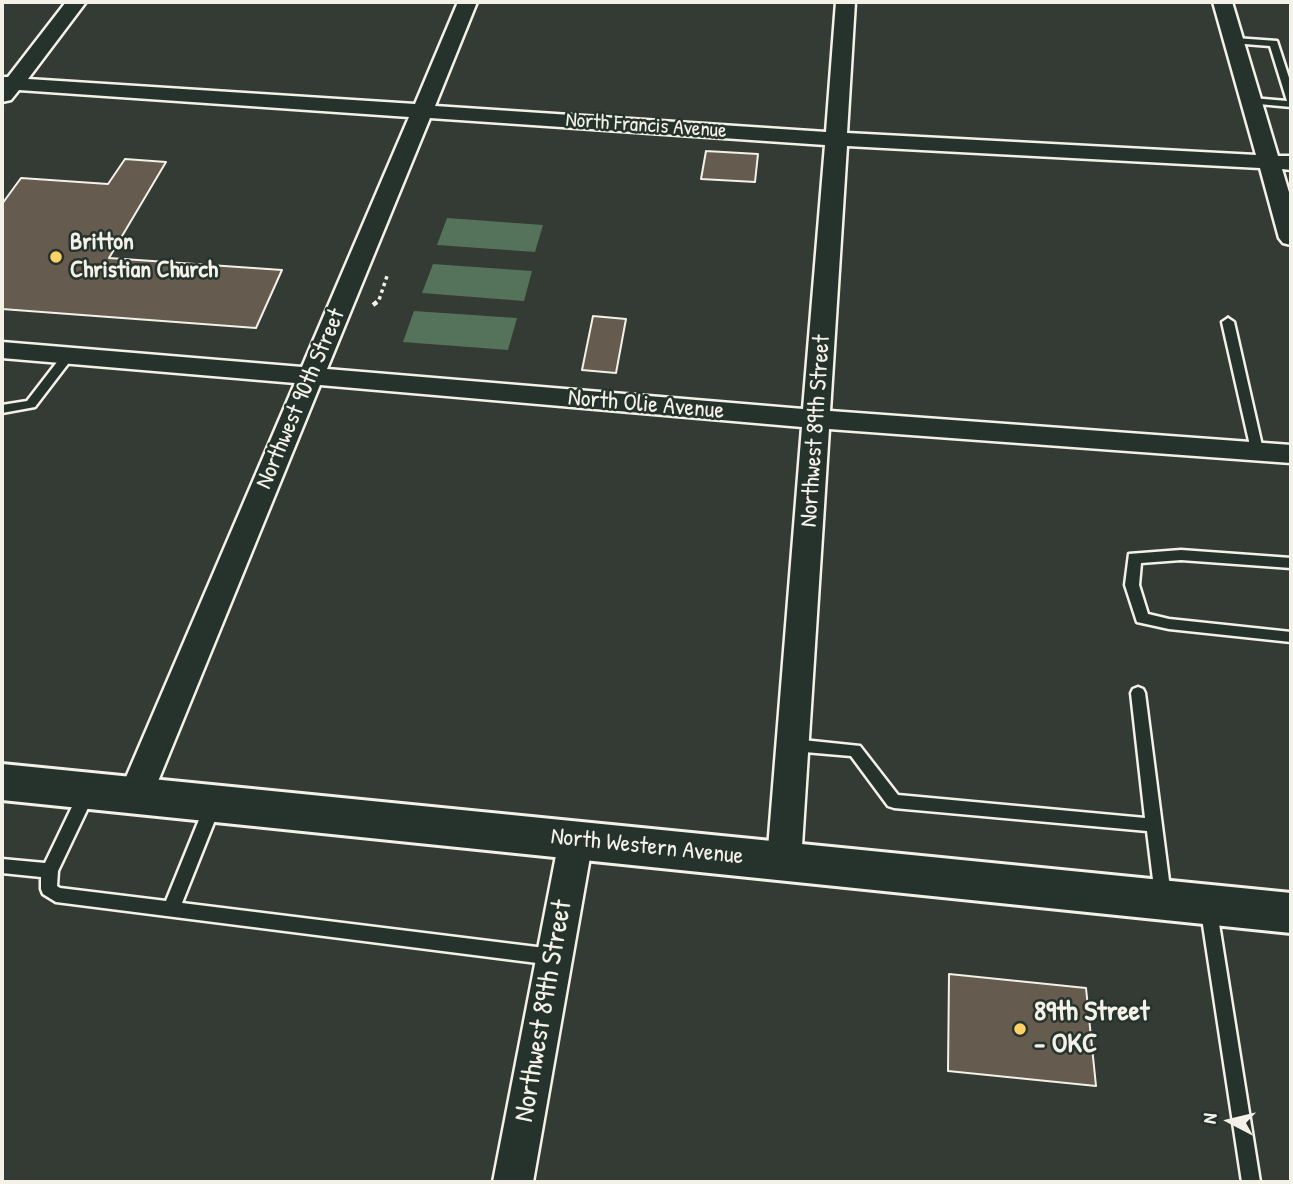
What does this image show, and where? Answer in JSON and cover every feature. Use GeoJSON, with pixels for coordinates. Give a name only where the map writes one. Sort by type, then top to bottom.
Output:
{"type":"FeatureCollection","features":[{"type":"Feature","properties":{"kind":"main road","name":"North Western Avenue"},"geometry":{"type":"LineString","coordinates":[[2,782],[1291,913]]}},
{"type":"Feature","properties":{"kind":"street"},"geometry":{"type":"LineString","coordinates":[[6,88],[76,2]]}},
{"type":"Feature","properties":{"kind":"street","name":"Northwest 90th Street"},"geometry":{"type":"LineString","coordinates":[[135,796],[468,2]]}},
{"type":"Feature","properties":{"kind":"street","name":"Northwest 89th Street"},"geometry":{"type":"LineString","coordinates":[[783,861],[846,2]]}},
{"type":"Feature","properties":{"kind":"street"},"geometry":{"type":"LineString","coordinates":[[1223,2],[1291,238]]}},
{"type":"Feature","properties":{"kind":"street","name":"North Francis Avenue"},"geometry":{"type":"LineString","coordinates":[[6,88],[422,110],[837,139],[1291,163]]}},
{"type":"Feature","properties":{"kind":"street","name":"North Olie Avenue"},"geometry":{"type":"LineString","coordinates":[[2,350],[817,419],[1291,454]]}},
{"type":"Feature","properties":{"kind":"street","name":"Northwest 89th Street"},"geometry":{"type":"LineString","coordinates":[[513,1182],[576,840]]}},
{"type":"Feature","properties":{"kind":"lane"},"geometry":{"type":"LineString","coordinates":[[1235,41],[1274,43],[1291,102],[1252,101]]}},
{"type":"Feature","properties":{"kind":"lane"},"geometry":{"type":"LineString","coordinates":[[1228,321],[1256,450]]}},
{"type":"Feature","properties":{"kind":"lane"},"geometry":{"type":"LineString","coordinates":[[2,409],[31,404],[68,356]]}},
{"type":"Feature","properties":{"kind":"lane"},"geometry":{"type":"LineString","coordinates":[[1291,563],[1181,555],[1134,558],[1132,585],[1142,618],[1169,624],[1291,637]]}},
{"type":"Feature","properties":{"kind":"lane"},"geometry":{"type":"LineString","coordinates":[[1138,693],[1164,899]]}},
{"type":"Feature","properties":{"kind":"lane"},"geometry":{"type":"LineString","coordinates":[[793,745],[855,750],[894,801],[1153,825]]}},
{"type":"Feature","properties":{"kind":"lane"},"geometry":{"type":"LineString","coordinates":[[88,791],[50,871],[49,889],[56,895],[554,958]]}},
{"type":"Feature","properties":{"kind":"lane"},"geometry":{"type":"LineString","coordinates":[[171,909],[214,804]]}},
{"type":"Feature","properties":{"kind":"lane"},"geometry":{"type":"LineString","coordinates":[[2,866],[50,871]]}},
{"type":"Feature","properties":{"kind":"lane"},"geometry":{"type":"LineString","coordinates":[[1208,904],[1251,1182]]}},
{"type":"Feature","properties":{"kind":"green space"},"geometry":{"type":"Polygon","coordinates":[[[447,218],[543,225],[535,252],[437,245],[447,218]]]}},
{"type":"Feature","properties":{"kind":"green space"},"geometry":{"type":"Polygon","coordinates":[[[433,264],[532,271],[524,301],[422,293],[433,264]]]}},
{"type":"Feature","properties":{"kind":"green space"},"geometry":{"type":"Polygon","coordinates":[[[414,311],[517,318],[508,350],[403,342],[414,311]]]}},
{"type":"Feature","properties":{"kind":"building"},"geometry":{"type":"Polygon","coordinates":[[[706,151],[758,154],[755,182],[701,179],[706,151]]]}},
{"type":"Feature","properties":{"kind":"building"},"geometry":{"type":"Polygon","coordinates":[[[125,159],[166,162],[109,258],[282,270],[256,328],[2,309],[2,204],[21,178],[108,184],[125,159]]]}},
{"type":"Feature","properties":{"kind":"building"},"geometry":{"type":"Polygon","coordinates":[[[593,316],[626,319],[616,373],[582,370],[593,316]]]}},
{"type":"Feature","properties":{"kind":"building","name":"89th Street - OKC"},"geometry":{"type":"Polygon","coordinates":[[[949,974],[1086,988],[1096,1086],[948,1071],[949,974]]]}},
{"type":"Feature","properties":{"kind":"place","name":"Britton Christian Church"},"geometry":{"type":"Point","coordinates":[56,257]}},
{"type":"Feature","properties":{"kind":"place","name":"89th Street - OKC"},"geometry":{"type":"Point","coordinates":[1020,1029]}}]}
